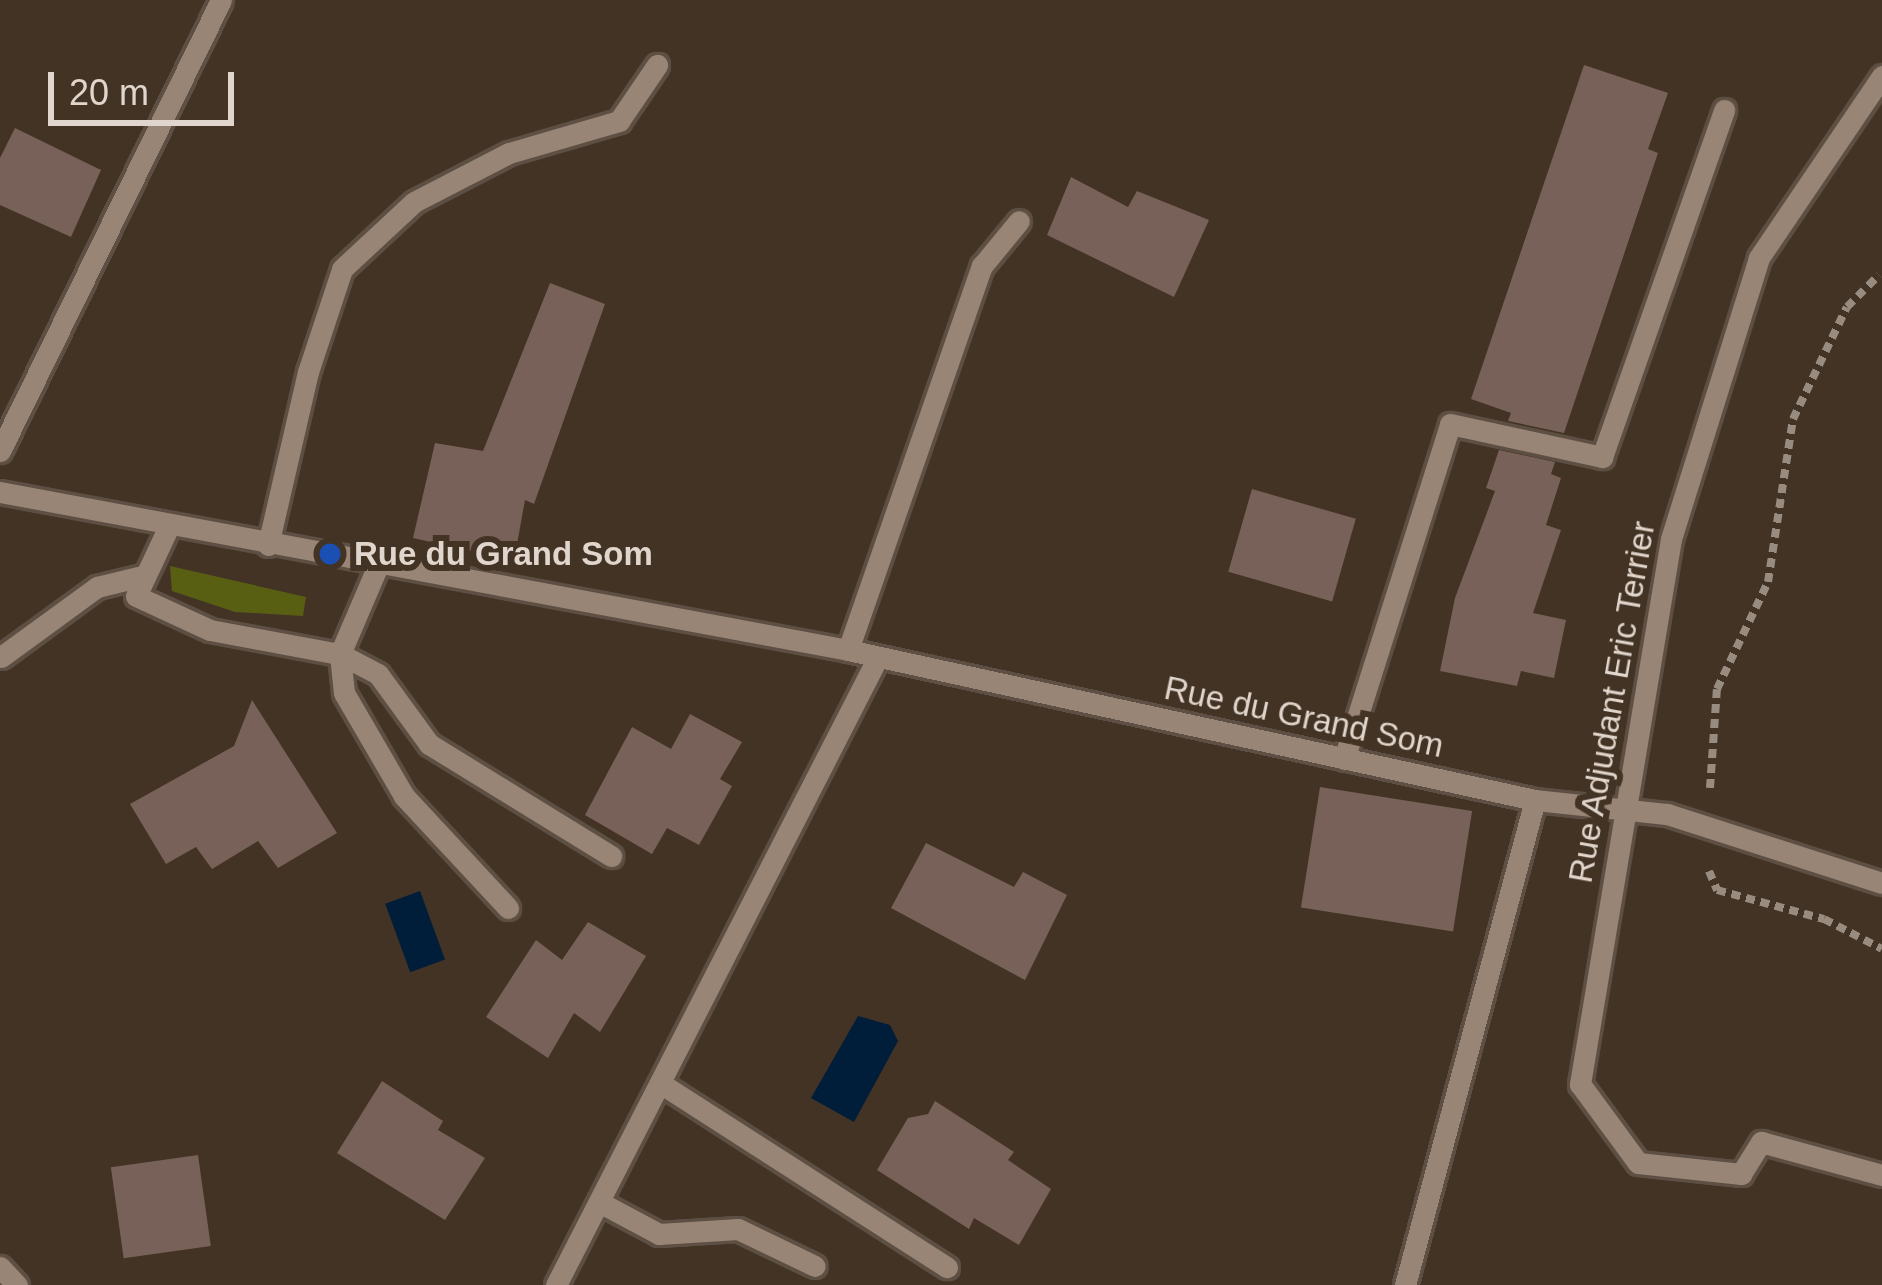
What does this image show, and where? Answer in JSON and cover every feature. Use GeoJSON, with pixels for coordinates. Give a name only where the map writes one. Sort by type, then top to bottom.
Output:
{"type":"FeatureCollection","features":[{"type":"Feature","properties":{"kind":"street"},"geometry":{"type":"LineString","coordinates":[[0,451],[221,0]]}},
{"type":"Feature","properties":{"kind":"street"},"geometry":{"type":"LineString","coordinates":[[268,545],[308,372],[342,269],[414,202],[508,153],[619,121],[657,65]]}},
{"type":"Feature","properties":{"kind":"street","name":"Rue Adjudant Eric Terrier"},"geometry":{"type":"LineString","coordinates":[[1882,76],[1760,258],[1671,538],[1580,1084],[1638,1163],[1741,1174],[1761,1142],[1882,1175]]}},
{"type":"Feature","properties":{"kind":"street"},"geometry":{"type":"LineString","coordinates":[[1344,759],[1450,424],[1602,457],[1724,110]]}},
{"type":"Feature","properties":{"kind":"street"},"geometry":{"type":"LineString","coordinates":[[848,650],[982,266],[1019,221]]}},
{"type":"Feature","properties":{"kind":"street","name":"Rue du Grand Som"},"geometry":{"type":"LineString","coordinates":[[0,492],[848,650],[1534,800],[1624,808],[1697,822],[1882,883]]}},
{"type":"Feature","properties":{"kind":"street"},"geometry":{"type":"LineString","coordinates":[[169,526],[136,596],[210,630],[340,653],[378,674],[429,744],[611,856]]}},
{"type":"Feature","properties":{"kind":"street"},"geometry":{"type":"LineString","coordinates":[[379,563],[340,653],[344,693],[404,796],[508,908]]}},
{"type":"Feature","properties":{"kind":"street"},"geometry":{"type":"LineString","coordinates":[[2,657],[97,587],[146,575]]}},
{"type":"Feature","properties":{"kind":"street"},"geometry":{"type":"LineString","coordinates":[[556,1285],[877,659]]}},
{"type":"Feature","properties":{"kind":"street"},"geometry":{"type":"LineString","coordinates":[[1405,1285],[1534,800]]}},
{"type":"Feature","properties":{"kind":"street"},"geometry":{"type":"LineString","coordinates":[[660,1083],[947,1267]]}},
{"type":"Feature","properties":{"kind":"street"},"geometry":{"type":"LineString","coordinates":[[598,1202],[659,1234],[737,1228],[815,1266]]}},
{"type":"Feature","properties":{"kind":"street"},"geometry":{"type":"LineString","coordinates":[[0,1267],[17,1285]]}},
{"type":"Feature","properties":{"kind":"path"},"geometry":{"type":"LineString","coordinates":[[1880,274],[1847,308],[1793,419],[1768,582],[1717,689],[1709,794],[1697,822],[1718,890],[1824,919],[1882,949]]}},
{"type":"Feature","properties":{"kind":"green space"},"geometry":{"type":"Polygon","coordinates":[[[170,566],[306,597],[303,616],[235,612],[172,591],[170,566]]]}},
{"type":"Feature","properties":{"kind":"water"},"geometry":{"type":"Polygon","coordinates":[[[420,891],[445,960],[410,972],[385,904],[420,891]]]}},
{"type":"Feature","properties":{"kind":"water"},"geometry":{"type":"Polygon","coordinates":[[[858,1016],[890,1025],[898,1041],[854,1122],[811,1098],[858,1016]]]}},
{"type":"Feature","properties":{"kind":"building"},"geometry":{"type":"Polygon","coordinates":[[[1584,65],[1668,93],[1648,149],[1658,153],[1564,433],[1508,421],[1511,413],[1471,399],[1584,65]]]}},
{"type":"Feature","properties":{"kind":"building"},"geometry":{"type":"Polygon","coordinates":[[[15,128],[101,170],[71,237],[0,205],[0,158],[15,128]]]}},
{"type":"Feature","properties":{"kind":"building"},"geometry":{"type":"Polygon","coordinates":[[[1071,177],[1128,207],[1137,191],[1209,220],[1174,297],[1047,235],[1071,177]]]}},
{"type":"Feature","properties":{"kind":"building"},"geometry":{"type":"Polygon","coordinates":[[[550,283],[605,304],[534,504],[525,500],[514,561],[413,538],[435,443],[483,451],[550,283]]]}},
{"type":"Feature","properties":{"kind":"building"},"geometry":{"type":"Polygon","coordinates":[[[1499,450],[1555,462],[1551,474],[1561,478],[1546,525],[1561,530],[1533,613],[1566,620],[1554,678],[1521,671],[1517,686],[1440,671],[1455,598],[1495,491],[1486,488],[1499,450]]]}},
{"type":"Feature","properties":{"kind":"building"},"geometry":{"type":"Polygon","coordinates":[[[1252,489],[1356,519],[1332,601],[1228,572],[1252,489]]]}},
{"type":"Feature","properties":{"kind":"building"},"geometry":{"type":"Polygon","coordinates":[[[252,700],[337,833],[278,868],[258,841],[212,869],[196,847],[166,864],[130,804],[234,746],[252,700]]]}},
{"type":"Feature","properties":{"kind":"building"},"geometry":{"type":"Polygon","coordinates":[[[690,714],[742,742],[720,779],[732,786],[699,845],[667,828],[652,854],[585,815],[632,727],[671,749],[690,714]]]}},
{"type":"Feature","properties":{"kind":"building"},"geometry":{"type":"Polygon","coordinates":[[[1320,787],[1472,811],[1453,932],[1301,907],[1320,787]]]}},
{"type":"Feature","properties":{"kind":"building"},"geometry":{"type":"Polygon","coordinates":[[[926,843],[1014,887],[1023,872],[1067,895],[1025,980],[891,908],[926,843]]]}},
{"type":"Feature","properties":{"kind":"building"},"geometry":{"type":"Polygon","coordinates":[[[588,922],[646,956],[600,1032],[574,1013],[548,1058],[486,1017],[536,940],[562,960],[588,922]]]}},
{"type":"Feature","properties":{"kind":"building"},"geometry":{"type":"Polygon","coordinates":[[[382,1081],[443,1121],[438,1130],[485,1158],[445,1220],[337,1153],[382,1081]]]}},
{"type":"Feature","properties":{"kind":"building"},"geometry":{"type":"Polygon","coordinates":[[[935,1101],[1014,1152],[1008,1160],[1051,1189],[1019,1245],[974,1218],[969,1229],[877,1170],[908,1118],[928,1114],[935,1101]]]}},
{"type":"Feature","properties":{"kind":"building"},"geometry":{"type":"Polygon","coordinates":[[[198,1155],[211,1246],[124,1258],[111,1167],[198,1155]]]}},
{"type":"Feature","properties":{"kind":"place","name":"Rue du Grand Som"},"geometry":{"type":"Point","coordinates":[330,554]}}]}
